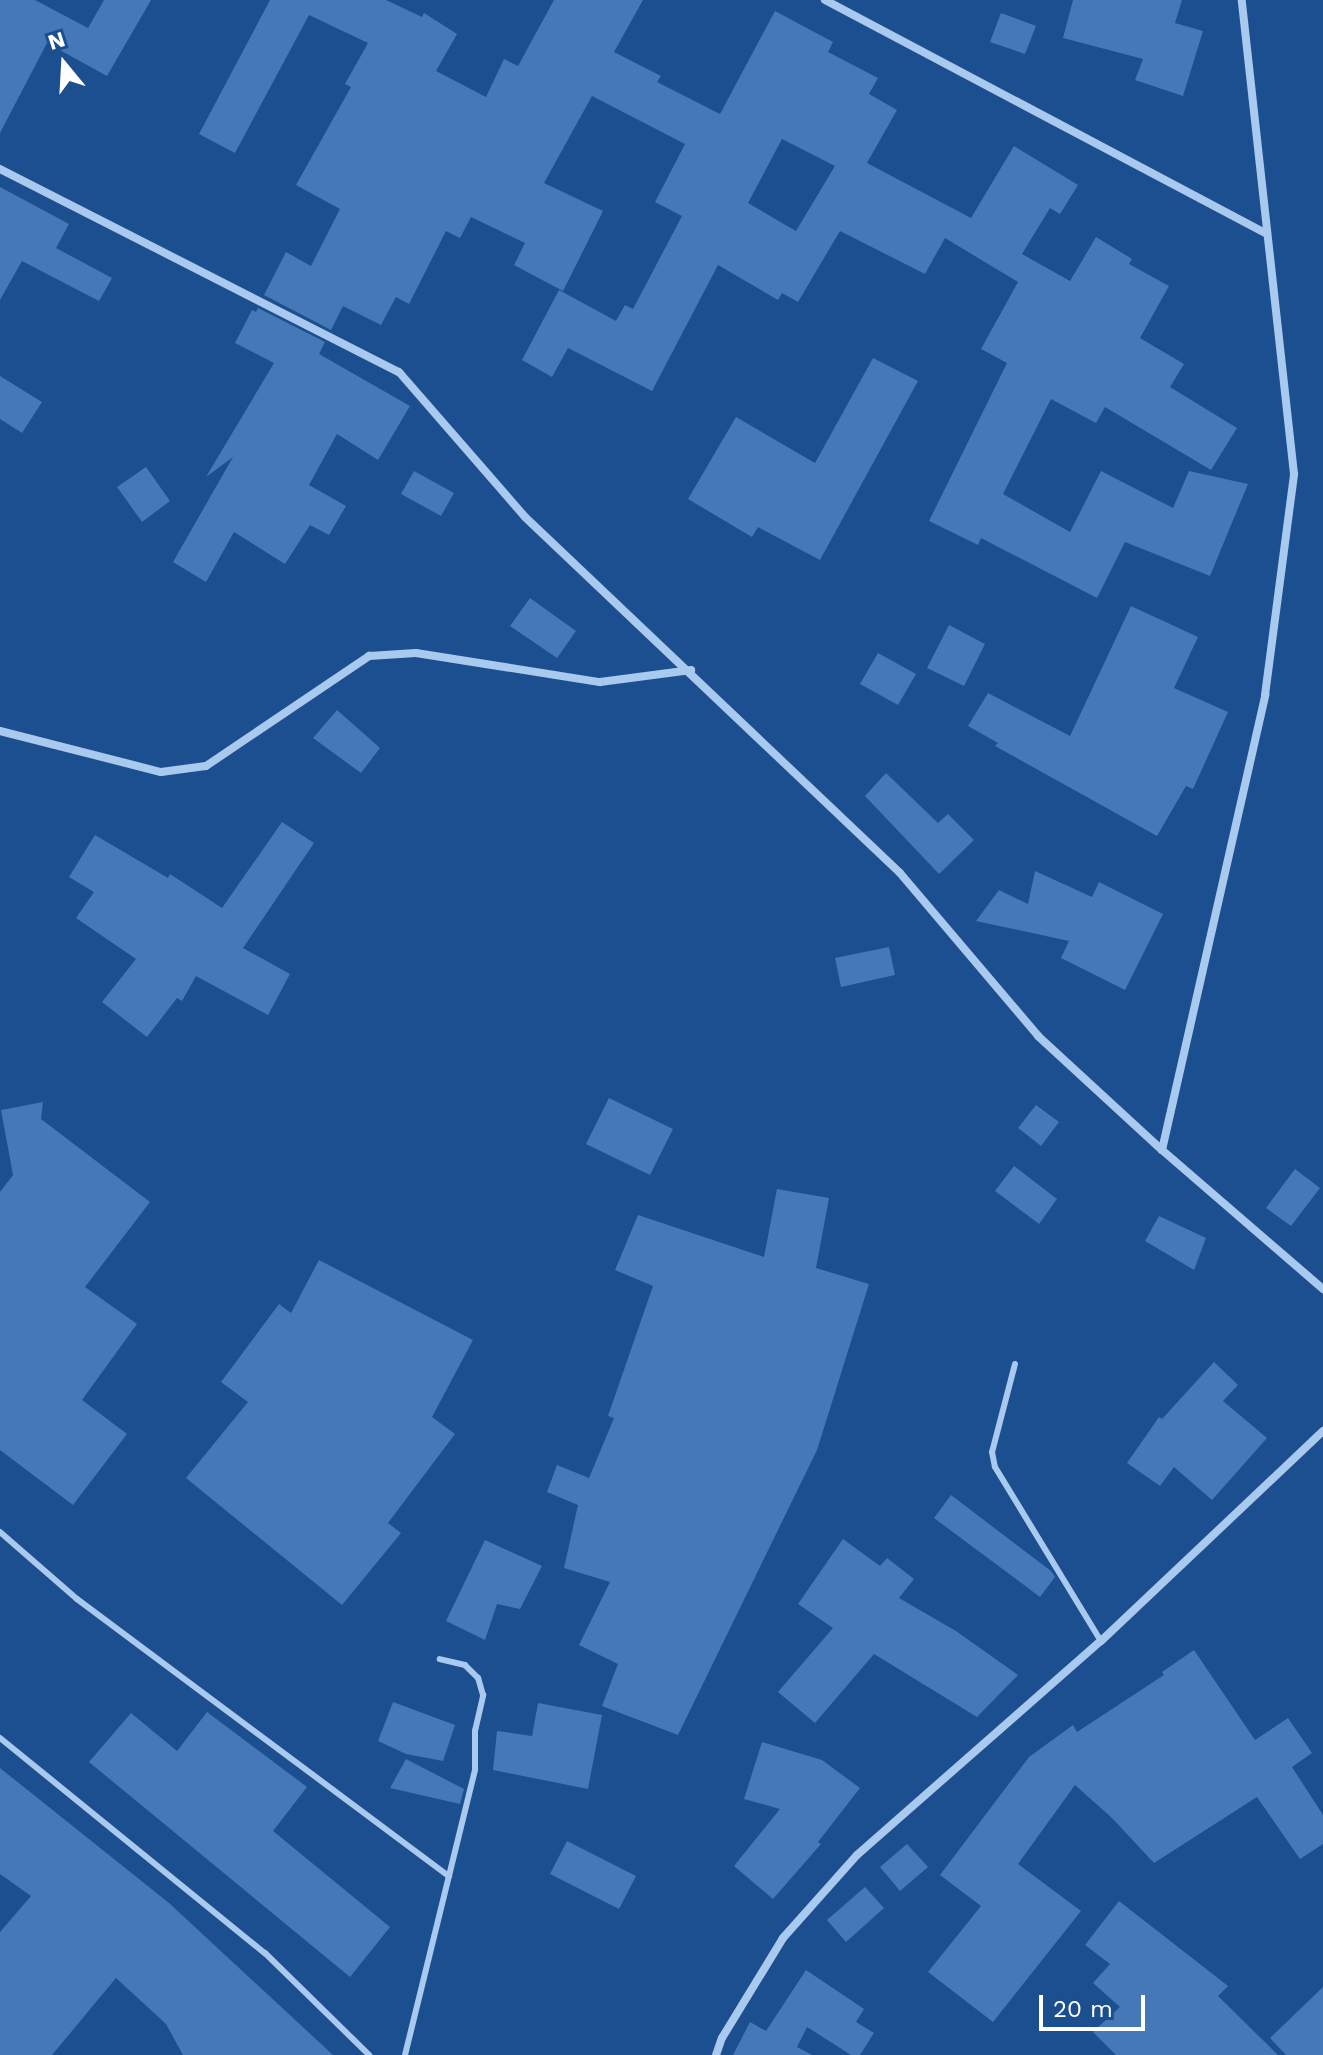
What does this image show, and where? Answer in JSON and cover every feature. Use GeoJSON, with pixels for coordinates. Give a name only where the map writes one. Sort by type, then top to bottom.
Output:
{"type":"FeatureCollection","features":[{"type":"Feature","properties":{"kind":"street"},"geometry":{"type":"LineString","coordinates":[[825,0],[1265,233]]}},
{"type":"Feature","properties":{"kind":"street"},"geometry":{"type":"LineString","coordinates":[[1162,1150],[1265,695],[1294,474],[1265,233],[1242,0]]}},
{"type":"Feature","properties":{"kind":"street"},"geometry":{"type":"LineString","coordinates":[[0,169],[399,372],[525,517],[691,670],[900,873],[1038,1036],[1162,1150],[1323,1289]]}},
{"type":"Feature","properties":{"kind":"street"},"geometry":{"type":"LineString","coordinates":[[0,731],[161,772],[206,766],[369,656],[416,653],[600,682],[691,670]]}},
{"type":"Feature","properties":{"kind":"street"},"geometry":{"type":"LineString","coordinates":[[716,2055],[722,2038],[783,1938],[857,1855],[1101,1641],[1323,1431]]}},
{"type":"Feature","properties":{"kind":"lane"},"geometry":{"type":"LineString","coordinates":[[1015,1364],[992,1452],[995,1467],[1101,1641]]}},
{"type":"Feature","properties":{"kind":"lane"},"geometry":{"type":"LineString","coordinates":[[0,1532],[77,1599],[449,1876]]}},
{"type":"Feature","properties":{"kind":"lane"},"geometry":{"type":"LineString","coordinates":[[405,2055],[475,1769],[475,1731],[483,1695],[478,1678],[465,1665],[440,1659]]}},
{"type":"Feature","properties":{"kind":"lane"},"geometry":{"type":"LineString","coordinates":[[0,1738],[265,1953],[369,2055]]}},
{"type":"Feature","properties":{"kind":"building"},"geometry":{"type":"Polygon","coordinates":[[[0,0],[35,0],[88,28],[104,0],[151,0],[107,76],[47,43],[0,133],[0,0]]]}},
{"type":"Feature","properties":{"kind":"building"},"geometry":{"type":"Polygon","coordinates":[[[270,0],[386,0],[422,17],[424,13],[457,34],[436,71],[486,97],[504,59],[518,66],[554,0],[643,0],[614,52],[661,76],[657,82],[720,114],[775,11],[833,42],[828,52],[878,78],[869,94],[897,110],[867,163],[971,218],[1014,146],[1078,185],[1060,214],[1050,208],[1022,254],[1070,281],[1096,237],[1132,259],[1129,264],[1169,286],[1140,338],[1184,364],[1170,387],[1237,428],[1211,470],[1105,407],[1096,423],[1051,399],[1003,494],[1070,532],[1101,471],[1173,508],[1189,471],[1248,484],[1210,576],[1125,542],[1097,598],[981,538],[978,545],[929,521],[1007,363],[981,349],[1018,282],[945,238],[925,274],[840,231],[798,302],[782,293],[778,300],[718,265],[652,391],[568,348],[552,377],[522,360],[559,290],[616,321],[625,305],[633,309],[682,216],[655,202],[685,144],[592,96],[544,183],[603,211],[563,291],[514,265],[525,243],[471,217],[460,238],[446,231],[409,304],[396,297],[381,325],[343,306],[331,330],[264,295],[286,252],[311,266],[340,209],[296,185],[351,87],[345,84],[368,43],[309,15],[235,153],[199,134],[270,0]],[[782,139],[748,203],[796,231],[835,166],[782,139]]]}},
{"type":"Feature","properties":{"kind":"building"},"geometry":{"type":"Polygon","coordinates":[[[1073,0],[1182,0],[1175,23],[1203,31],[1183,96],[1135,80],[1143,59],[1063,38],[1073,0]]]}},
{"type":"Feature","properties":{"kind":"building"},"geometry":{"type":"Polygon","coordinates":[[[1001,13],[1036,26],[1025,54],[990,42],[1001,13]]]}},
{"type":"Feature","properties":{"kind":"building"},"geometry":{"type":"Polygon","coordinates":[[[0,187],[69,224],[56,248],[112,278],[99,301],[22,261],[0,300],[0,187]]]}},
{"type":"Feature","properties":{"kind":"building"},"geometry":{"type":"Polygon","coordinates":[[[258,308],[325,342],[319,354],[410,406],[378,460],[337,434],[309,485],[346,506],[329,535],[310,525],[285,564],[234,532],[206,582],[173,562],[233,457],[206,477],[274,363],[235,343],[252,310],[256,312],[258,308]]]}},
{"type":"Feature","properties":{"kind":"building"},"geometry":{"type":"Polygon","coordinates":[[[873,358],[918,381],[820,560],[758,527],[752,537],[688,499],[736,417],[815,463],[873,358]]]}},
{"type":"Feature","properties":{"kind":"building"},"geometry":{"type":"Polygon","coordinates":[[[0,376],[42,402],[22,433],[0,419],[0,376]]]}},
{"type":"Feature","properties":{"kind":"building"},"geometry":{"type":"Polygon","coordinates":[[[146,467],[170,501],[142,522],[117,487],[146,467]]]}},
{"type":"Feature","properties":{"kind":"building"},"geometry":{"type":"Polygon","coordinates":[[[414,471],[454,493],[441,516],[401,494],[414,471]]]}},
{"type":"Feature","properties":{"kind":"building"},"geometry":{"type":"Polygon","coordinates":[[[530,598],[576,631],[557,658],[510,626],[530,598]]]}},
{"type":"Feature","properties":{"kind":"building"},"geometry":{"type":"Polygon","coordinates":[[[1131,606],[1198,637],[1174,688],[1228,712],[1193,789],[1186,786],[1157,836],[995,746],[998,743],[968,726],[988,693],[1070,736],[1131,606]]]}},
{"type":"Feature","properties":{"kind":"building"},"geometry":{"type":"Polygon","coordinates":[[[949,625],[985,644],[964,686],[927,668],[949,625]]]}},
{"type":"Feature","properties":{"kind":"building"},"geometry":{"type":"Polygon","coordinates":[[[878,653],[916,674],[898,705],[860,684],[878,653]]]}},
{"type":"Feature","properties":{"kind":"building"},"geometry":{"type":"Polygon","coordinates":[[[337,710],[380,748],[361,773],[313,738],[337,710]]]}},
{"type":"Feature","properties":{"kind":"building"},"geometry":{"type":"Polygon","coordinates":[[[886,773],[938,823],[948,814],[974,840],[939,874],[865,796],[886,773]]]}},
{"type":"Feature","properties":{"kind":"building"},"geometry":{"type":"Polygon","coordinates":[[[282,822],[314,843],[243,948],[290,974],[268,1015],[196,976],[182,1001],[177,998],[147,1037],[102,1002],[136,959],[76,918],[94,892],[69,877],[95,835],[168,878],[170,874],[222,908],[282,822]]]}},
{"type":"Feature","properties":{"kind":"building"},"geometry":{"type":"Polygon","coordinates":[[[1035,871],[1092,897],[1099,882],[1163,914],[1125,990],[1061,958],[1069,941],[976,921],[999,890],[1028,904],[1035,871]]]}},
{"type":"Feature","properties":{"kind":"building"},"geometry":{"type":"Polygon","coordinates":[[[889,947],[895,975],[841,987],[835,958],[889,947]]]}},
{"type":"Feature","properties":{"kind":"building"},"geometry":{"type":"Polygon","coordinates":[[[609,1098],[673,1129],[650,1175],[586,1144],[609,1098]]]}},
{"type":"Feature","properties":{"kind":"building"},"geometry":{"type":"Polygon","coordinates":[[[43,1102],[41,1119],[150,1202],[85,1287],[137,1324],[82,1400],[127,1434],[73,1505],[0,1450],[0,1192],[13,1175],[1,1110],[43,1102]]]}},
{"type":"Feature","properties":{"kind":"building"},"geometry":{"type":"Polygon","coordinates":[[[1036,1105],[1059,1122],[1041,1146],[1018,1128],[1036,1105]]]}},
{"type":"Feature","properties":{"kind":"building"},"geometry":{"type":"Polygon","coordinates":[[[1014,1166],[1057,1199],[1039,1224],[995,1191],[1014,1166]]]}},
{"type":"Feature","properties":{"kind":"building"},"geometry":{"type":"Polygon","coordinates":[[[1295,1169],[1320,1188],[1291,1226],[1266,1208],[1295,1169]]]}},
{"type":"Feature","properties":{"kind":"building"},"geometry":{"type":"Polygon","coordinates":[[[777,1189],[829,1198],[816,1268],[869,1284],[817,1450],[678,1735],[602,1706],[618,1664],[579,1645],[610,1582],[564,1568],[578,1505],[547,1492],[557,1465],[589,1478],[614,1418],[608,1416],[653,1286],[615,1270],[638,1215],[764,1257],[777,1189]]]}},
{"type":"Feature","properties":{"kind":"building"},"geometry":{"type":"Polygon","coordinates":[[[1159,1216],[1206,1238],[1194,1270],[1145,1241],[1159,1216]]]}},
{"type":"Feature","properties":{"kind":"building"},"geometry":{"type":"Polygon","coordinates":[[[319,1260],[473,1340],[432,1417],[455,1434],[388,1523],[401,1533],[342,1605],[186,1478],[248,1402],[221,1382],[279,1304],[291,1313],[319,1260]]]}},
{"type":"Feature","properties":{"kind":"building"},"geometry":{"type":"Polygon","coordinates":[[[1214,1362],[1238,1385],[1223,1401],[1267,1438],[1212,1500],[1174,1467],[1160,1486],[1127,1463],[1159,1417],[1162,1419],[1214,1362]]]}},
{"type":"Feature","properties":{"kind":"building"},"geometry":{"type":"Polygon","coordinates":[[[951,1495],[1051,1571],[1055,1577],[1040,1597],[934,1518],[951,1495]]]}},
{"type":"Feature","properties":{"kind":"building"},"geometry":{"type":"Polygon","coordinates":[[[843,1539],[880,1566],[887,1558],[914,1579],[899,1598],[956,1631],[1018,1675],[977,1717],[874,1654],[815,1723],[778,1692],[833,1628],[798,1604],[843,1539]]]}},
{"type":"Feature","properties":{"kind":"building"},"geometry":{"type":"Polygon","coordinates":[[[485,1540],[542,1566],[520,1609],[497,1604],[485,1640],[446,1621],[485,1540]]]}},
{"type":"Feature","properties":{"kind":"building"},"geometry":{"type":"Polygon","coordinates":[[[1194,1650],[1255,1740],[1288,1718],[1312,1753],[1292,1767],[1323,1815],[1323,1844],[1300,1859],[1257,1797],[1154,1863],[1112,1818],[1075,1785],[1018,1864],[1081,1911],[993,2022],[928,1972],[981,1906],[940,1875],[1029,1757],[1073,1725],[1077,1732],[1164,1675],[1162,1672],[1194,1650]]]}},
{"type":"Feature","properties":{"kind":"building"},"geometry":{"type":"Polygon","coordinates":[[[393,1702],[455,1725],[443,1761],[406,1754],[378,1741],[393,1702]]]}},
{"type":"Feature","properties":{"kind":"building"},"geometry":{"type":"Polygon","coordinates":[[[538,1703],[602,1715],[588,1789],[493,1770],[497,1731],[532,1736],[538,1703]]]}},
{"type":"Feature","properties":{"kind":"building"},"geometry":{"type":"Polygon","coordinates":[[[207,1712],[307,1787],[273,1831],[390,1927],[350,1977],[89,1762],[131,1713],[177,1751],[207,1712]]]}},
{"type":"Feature","properties":{"kind":"building"},"geometry":{"type":"Polygon","coordinates":[[[762,1742],[822,1760],[860,1788],[818,1842],[821,1844],[773,1899],[734,1866],[780,1809],[744,1799],[762,1742]]]}},
{"type":"Feature","properties":{"kind":"building"},"geometry":{"type":"Polygon","coordinates":[[[406,1759],[464,1789],[460,1804],[390,1788],[406,1759]]]}},
{"type":"Feature","properties":{"kind":"building"},"geometry":{"type":"Polygon","coordinates":[[[0,1768],[169,1903],[333,2055],[183,2055],[166,2024],[116,1978],[52,2055],[0,2055],[0,1932],[31,1896],[0,1874],[0,1768]]]}},
{"type":"Feature","properties":{"kind":"building"},"geometry":{"type":"Polygon","coordinates":[[[567,1841],[636,1876],[619,1909],[550,1874],[567,1841]]]}},
{"type":"Feature","properties":{"kind":"building"},"geometry":{"type":"Polygon","coordinates":[[[907,1844],[928,1867],[900,1891],[880,1867],[907,1844]]]}},
{"type":"Feature","properties":{"kind":"building"},"geometry":{"type":"Polygon","coordinates":[[[865,1887],[884,1908],[846,1942],[827,1920],[865,1887]]]}},
{"type":"Feature","properties":{"kind":"building"},"geometry":{"type":"Polygon","coordinates":[[[1119,1901],[1228,1986],[1218,1996],[1278,2055],[1116,2055],[1093,2032],[1120,2007],[1093,1983],[1110,1964],[1085,1945],[1119,1901]]]}},
{"type":"Feature","properties":{"kind":"building"},"geometry":{"type":"Polygon","coordinates":[[[806,1970],[864,2009],[856,2022],[874,2033],[860,2055],[851,2055],[807,2027],[797,2047],[812,2055],[733,2055],[750,2022],[766,2031],[806,1970]]]}},
{"type":"Feature","properties":{"kind":"building"},"geometry":{"type":"Polygon","coordinates":[[[1323,1987],[1323,2055],[1286,2055],[1270,2038],[1323,1987]]]}}]}
